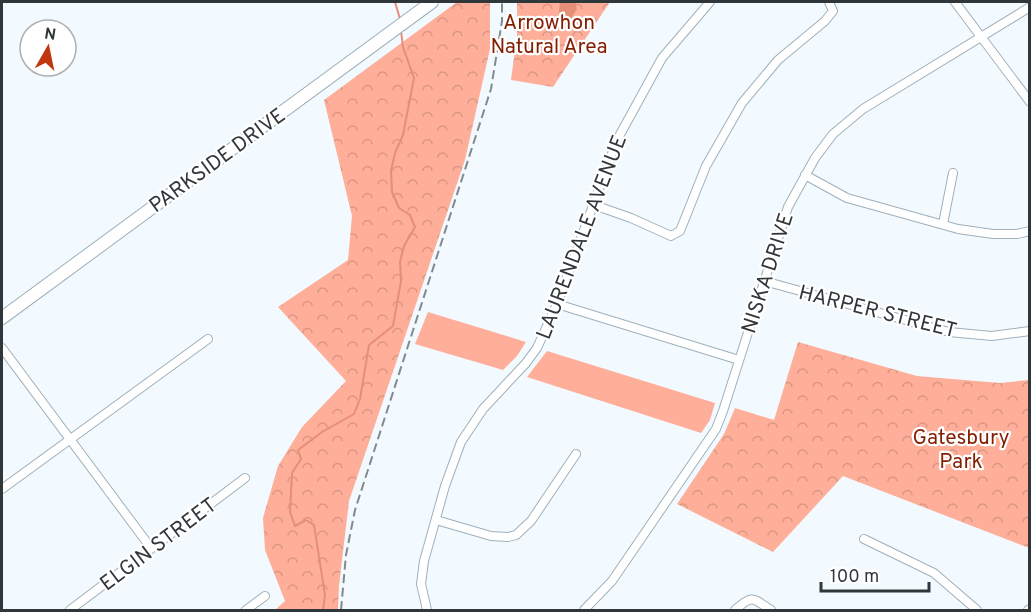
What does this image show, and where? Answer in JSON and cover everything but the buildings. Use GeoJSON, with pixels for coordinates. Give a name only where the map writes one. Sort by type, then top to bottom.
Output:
{"type":"FeatureCollection","features":[{"type":"Feature","properties":{"kind":"main road","name":"PARKSIDE DRIVE"},"geometry":{"type":"LineString","coordinates":[[2,318],[432,2]]}},
{"type":"Feature","properties":{"kind":"street","name":"LAURENDALE AVENUE"},"geometry":{"type":"LineString","coordinates":[[427,610],[422,594],[422,568],[455,457],[467,432],[483,409],[532,356],[542,339],[617,140],[662,58],[710,2]]}},
{"type":"Feature","properties":{"kind":"street"},"geometry":{"type":"LineString","coordinates":[[594,205],[671,236],[680,231],[706,166],[742,103],[778,60],[825,21],[833,11],[829,2]]}},
{"type":"Feature","properties":{"kind":"street"},"geometry":{"type":"LineString","coordinates":[[956,2],[1029,102]]}},
{"type":"Feature","properties":{"kind":"street","name":"NISKA DRIVE"},"geometry":{"type":"LineString","coordinates":[[584,610],[612,581],[716,429],[788,207],[805,175],[833,134],[863,109],[1029,7]]}},
{"type":"Feature","properties":{"kind":"street"},"geometry":{"type":"LineString","coordinates":[[943,224],[953,173]]}},
{"type":"Feature","properties":{"kind":"street"},"geometry":{"type":"LineString","coordinates":[[805,175],[847,198],[978,233],[1007,234],[1029,231]]}},
{"type":"Feature","properties":{"kind":"street","name":"HARPER STREET"},"geometry":{"type":"LineString","coordinates":[[764,281],[949,332],[992,336],[1029,331]]}},
{"type":"Feature","properties":{"kind":"street"},"geometry":{"type":"LineString","coordinates":[[556,304],[739,360]]}},
{"type":"Feature","properties":{"kind":"street"},"geometry":{"type":"LineString","coordinates":[[2,489],[70,437],[208,339]]}},
{"type":"Feature","properties":{"kind":"street"},"geometry":{"type":"LineString","coordinates":[[2,348],[152,548]]}},
{"type":"Feature","properties":{"kind":"street"},"geometry":{"type":"LineString","coordinates":[[436,520],[491,536],[516,535],[531,521],[576,454]]}},
{"type":"Feature","properties":{"kind":"street","name":"ELGIN STREET"},"geometry":{"type":"LineString","coordinates":[[70,610],[245,478]]}},
{"type":"Feature","properties":{"kind":"street"},"geometry":{"type":"LineString","coordinates":[[864,539],[934,573],[977,610]]}},
{"type":"Feature","properties":{"kind":"street"},"geometry":{"type":"LineString","coordinates":[[246,610],[266,596]]}},
{"type":"Feature","properties":{"kind":"street"},"geometry":{"type":"LineString","coordinates":[[735,610],[747,600],[753,599],[771,610]]}},
{"type":"Feature","properties":{"kind":"green space"},"geometry":{"type":"Polygon","coordinates":[[[457,2],[490,2],[490,49],[465,160],[349,501],[338,610],[275,610],[285,601],[265,550],[263,518],[278,466],[302,427],[346,381],[278,307],[348,260],[352,216],[324,100],[457,2]]]}},
{"type":"Feature","properties":{"kind":"green space","name":"Arrowhon Natural Area"},"geometry":{"type":"Polygon","coordinates":[[[517,2],[610,2],[553,87],[511,80],[517,35],[517,2]]]}},
{"type":"Feature","properties":{"kind":"green space"},"geometry":{"type":"Polygon","coordinates":[[[428,312],[526,342],[517,356],[503,370],[415,344],[428,312]]]}},
{"type":"Feature","properties":{"kind":"green space","name":"Gatesbury Park"},"geometry":{"type":"Polygon","coordinates":[[[798,342],[917,376],[1000,383],[1029,380],[1029,548],[843,476],[773,552],[677,504],[724,434],[735,408],[774,420],[798,342]]]}},
{"type":"Feature","properties":{"kind":"green space"},"geometry":{"type":"Polygon","coordinates":[[[547,351],[715,403],[710,420],[701,433],[527,377],[547,351]]]}},
{"type":"Feature","properties":{"kind":"shaded area"},"geometry":{"type":"Polygon","coordinates":[[[560,2],[575,2],[577,9],[568,23],[562,26],[558,23],[560,2]]]}},
{"type":"Feature","properties":{"kind":"waterway"},"geometry":{"type":"LineString","coordinates":[[395,2],[400,19]]}},
{"type":"Feature","properties":{"kind":"waterway"},"geometry":{"type":"LineString","coordinates":[[323,610],[325,595],[314,525],[306,520],[295,526],[290,512],[292,473],[301,459],[298,450],[322,432],[354,414],[360,399],[369,345],[393,326],[401,281],[400,262],[404,246],[415,227],[410,215],[399,208],[392,192],[391,171],[395,153],[403,135],[414,78],[403,47],[401,31]]}},
{"type":"Feature","properties":{"kind":"railway"},"geometry":{"type":"LineString","coordinates":[[341,610],[346,555],[355,510],[491,89],[502,21],[502,2]]}}]}
